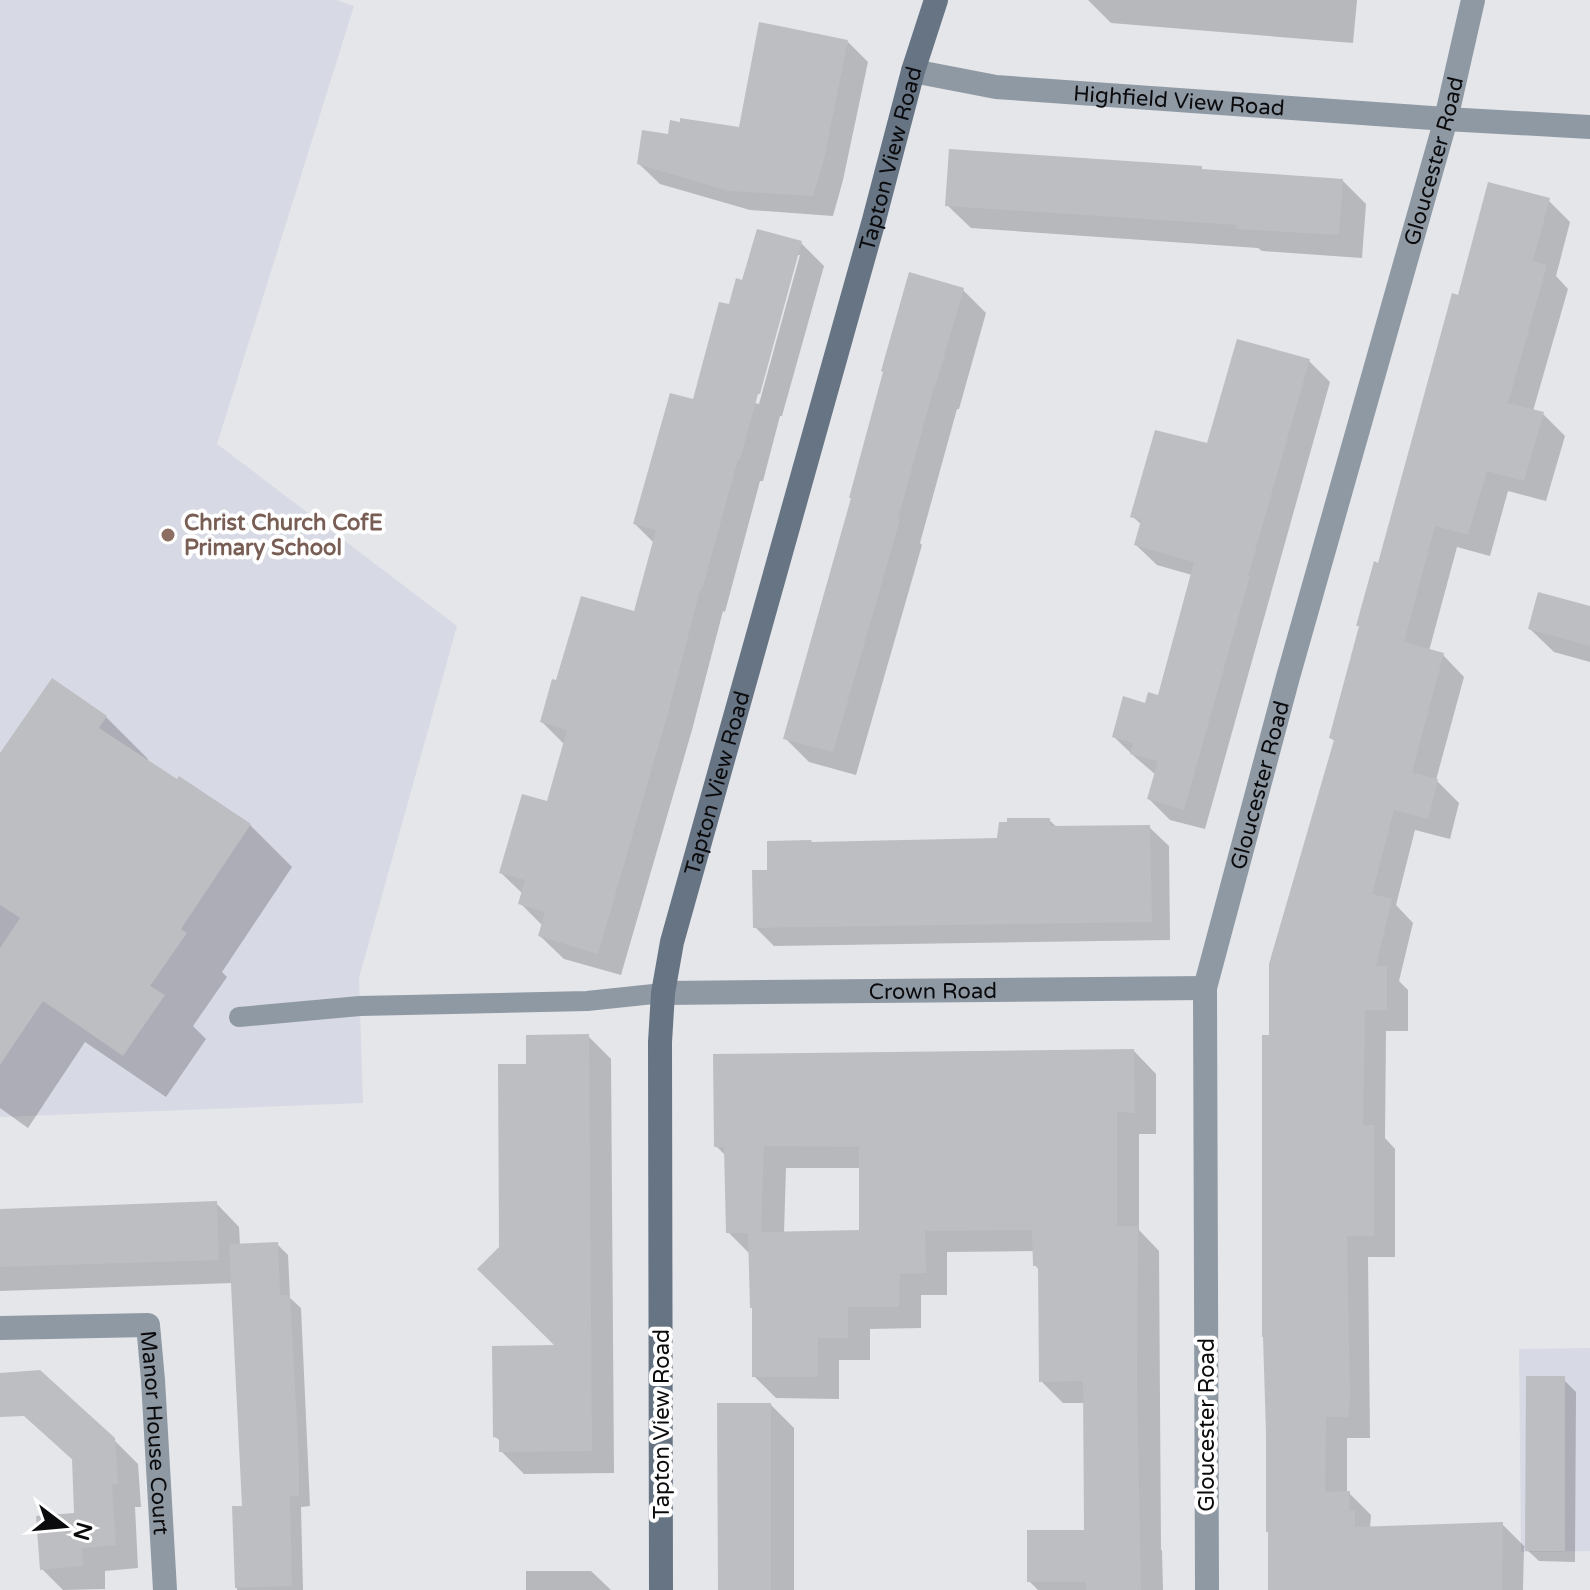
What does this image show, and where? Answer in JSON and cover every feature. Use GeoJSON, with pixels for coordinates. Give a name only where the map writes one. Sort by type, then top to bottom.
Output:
{"type":"FeatureCollection","features":[{"type":"Feature","properties":{"kind":"street","name":"Tapton View Road"},"geometry":{"type":"LineString","coordinates":[[661,1590],[660,1042],[663,993],[672,942],[913,71],[936,0]]}},
{"type":"Feature","properties":{"kind":"street","name":"Gloucester Road"},"geometry":{"type":"LineString","coordinates":[[1207,1590],[1205,988],[1288,677],[1446,119],[1473,0]]}},
{"type":"Feature","properties":{"kind":"street","name":"Highfield View Road"},"geometry":{"type":"LineString","coordinates":[[913,71],[996,87],[1590,127]]}},
{"type":"Feature","properties":{"kind":"street","name":"Crown Road"},"geometry":{"type":"LineString","coordinates":[[663,993],[1205,988]]}},
{"type":"Feature","properties":{"kind":"street","name":"Manor House Court"},"geometry":{"type":"LineString","coordinates":[[0,1328],[148,1325],[165,1590]]}},
{"type":"Feature","properties":{"kind":"lane"},"geometry":{"type":"LineString","coordinates":[[239,1017],[360,1006],[587,1001],[663,993]]}},
{"type":"Feature","properties":{"kind":"shaded area","name":"Christ Church CofE Primary School"},"geometry":{"type":"Polygon","coordinates":[[[0,0],[336,0],[354,6],[217,444],[457,626],[359,978],[363,1103],[0,1117],[0,0]]]}},
{"type":"Feature","properties":{"kind":"shaded area"},"geometry":{"type":"Polygon","coordinates":[[[1590,1348],[1590,1551],[1521,1552],[1519,1349],[1590,1348]]]}},
{"type":"Feature","properties":{"kind":"building"},"geometry":{"type":"Polygon","coordinates":[[[759,22],[848,40],[824,159],[813,196],[728,191],[637,164],[642,130],[668,134],[670,120],[680,122],[680,118],[739,127],[759,22]]]}},
{"type":"Feature","properties":{"kind":"building"},"geometry":{"type":"Polygon","coordinates":[[[949,149],[1343,179],[1339,235],[1236,229],[1237,225],[945,206],[949,149]]]}},
{"type":"Feature","properties":{"kind":"building"},"geometry":{"type":"Polygon","coordinates":[[[1488,182],[1550,198],[1533,261],[1547,265],[1508,403],[1544,412],[1524,481],[1487,471],[1468,535],[1435,526],[1404,642],[1444,653],[1412,772],[1438,779],[1428,819],[1394,810],[1372,894],[1392,899],[1376,966],[1387,966],[1387,1010],[1365,1010],[1363,1125],[1374,1125],[1374,1236],[1347,1236],[1350,1400],[1348,1417],[1326,1417],[1325,1492],[1350,1491],[1349,1511],[1355,1511],[1355,1527],[1503,1522],[1502,1590],[1268,1590],[1262,1337],[1262,1035],[1269,1035],[1269,964],[1334,740],[1329,738],[1374,561],[1378,563],[1452,293],[1458,295],[1488,182]]]}},
{"type":"Feature","properties":{"kind":"building"},"geometry":{"type":"Polygon","coordinates":[[[757,229],[802,241],[598,954],[538,936],[545,912],[518,904],[525,880],[499,873],[522,794],[547,801],[567,730],[540,722],[581,596],[634,611],[656,530],[633,524],[670,393],[693,399],[719,302],[729,304],[736,278],[742,280],[757,229]]]}},
{"type":"Feature","properties":{"kind":"building"},"geometry":{"type":"Polygon","coordinates":[[[909,272],[964,288],[833,752],[783,739],[851,498],[881,371],[909,272]]]}},
{"type":"Feature","properties":{"kind":"building"},"geometry":{"type":"Polygon","coordinates":[[[1237,339],[1310,359],[1184,810],[1147,799],[1158,761],[1130,754],[1133,743],[1112,737],[1123,696],[1145,703],[1148,692],[1158,695],[1194,562],[1134,545],[1141,520],[1130,517],[1155,430],[1207,443],[1237,339]]]}},
{"type":"Feature","properties":{"kind":"building"},"geometry":{"type":"Polygon","coordinates":[[[1538,592],[1590,606],[1590,646],[1528,629],[1538,592]]]}},
{"type":"Feature","properties":{"kind":"building"},"geometry":{"type":"Polygon","coordinates":[[[52,678],[107,716],[99,728],[251,824],[181,929],[187,933],[150,986],[165,995],[123,1056],[43,1001],[0,1065],[0,948],[20,918],[0,905],[0,753],[52,678]]]}},
{"type":"Feature","properties":{"kind":"building"},"geometry":{"type":"Polygon","coordinates":[[[1007,818],[1050,818],[1050,826],[1150,825],[1152,922],[753,928],[752,870],[767,870],[767,841],[997,838],[999,822],[1007,822],[1007,818]]]}},
{"type":"Feature","properties":{"kind":"building"},"geometry":{"type":"Polygon","coordinates":[[[589,1034],[592,1451],[499,1452],[499,1438],[493,1437],[492,1346],[554,1345],[477,1269],[499,1247],[498,1064],[526,1064],[526,1035],[589,1034]]]}},
{"type":"Feature","properties":{"kind":"building"},"geometry":{"type":"Polygon","coordinates":[[[1134,1049],[1135,1113],[1117,1112],[1117,1226],[1138,1226],[1141,1590],[1086,1590],[1086,1582],[1027,1582],[1027,1530],[1084,1530],[1083,1381],[1039,1382],[1038,1266],[1033,1266],[1032,1230],[925,1231],[926,1273],[900,1274],[899,1307],[848,1307],[848,1338],[818,1338],[818,1377],[752,1377],[748,1233],[726,1233],[724,1147],[714,1147],[713,1054],[1134,1049]],[[764,1146],[761,1232],[859,1230],[859,1147],[764,1146]]]}},
{"type":"Feature","properties":{"kind":"building"},"geometry":{"type":"Polygon","coordinates":[[[217,1201],[219,1260],[0,1267],[0,1209],[217,1201]]]}},
{"type":"Feature","properties":{"kind":"building"},"geometry":{"type":"Polygon","coordinates":[[[278,1242],[280,1295],[290,1295],[299,1460],[299,1496],[290,1496],[292,1586],[235,1588],[232,1506],[242,1506],[229,1244],[278,1242]]]}},
{"type":"Feature","properties":{"kind":"building"},"geometry":{"type":"Polygon","coordinates":[[[40,1370],[115,1438],[118,1484],[112,1485],[116,1545],[82,1548],[83,1566],[40,1570],[36,1516],[74,1513],[72,1459],[24,1416],[0,1417],[0,1373],[40,1370]]]}},
{"type":"Feature","properties":{"kind":"building"},"geometry":{"type":"Polygon","coordinates":[[[1526,1376],[1565,1376],[1565,1551],[1525,1551],[1526,1376]]]}},
{"type":"Feature","properties":{"kind":"building"},"geometry":{"type":"Polygon","coordinates":[[[717,1403],[771,1403],[771,1590],[718,1590],[717,1403]]]}},
{"type":"Feature","properties":{"kind":"place","name":"Christ Church CofE Primary School"},"geometry":{"type":"Point","coordinates":[168,535]}}]}
